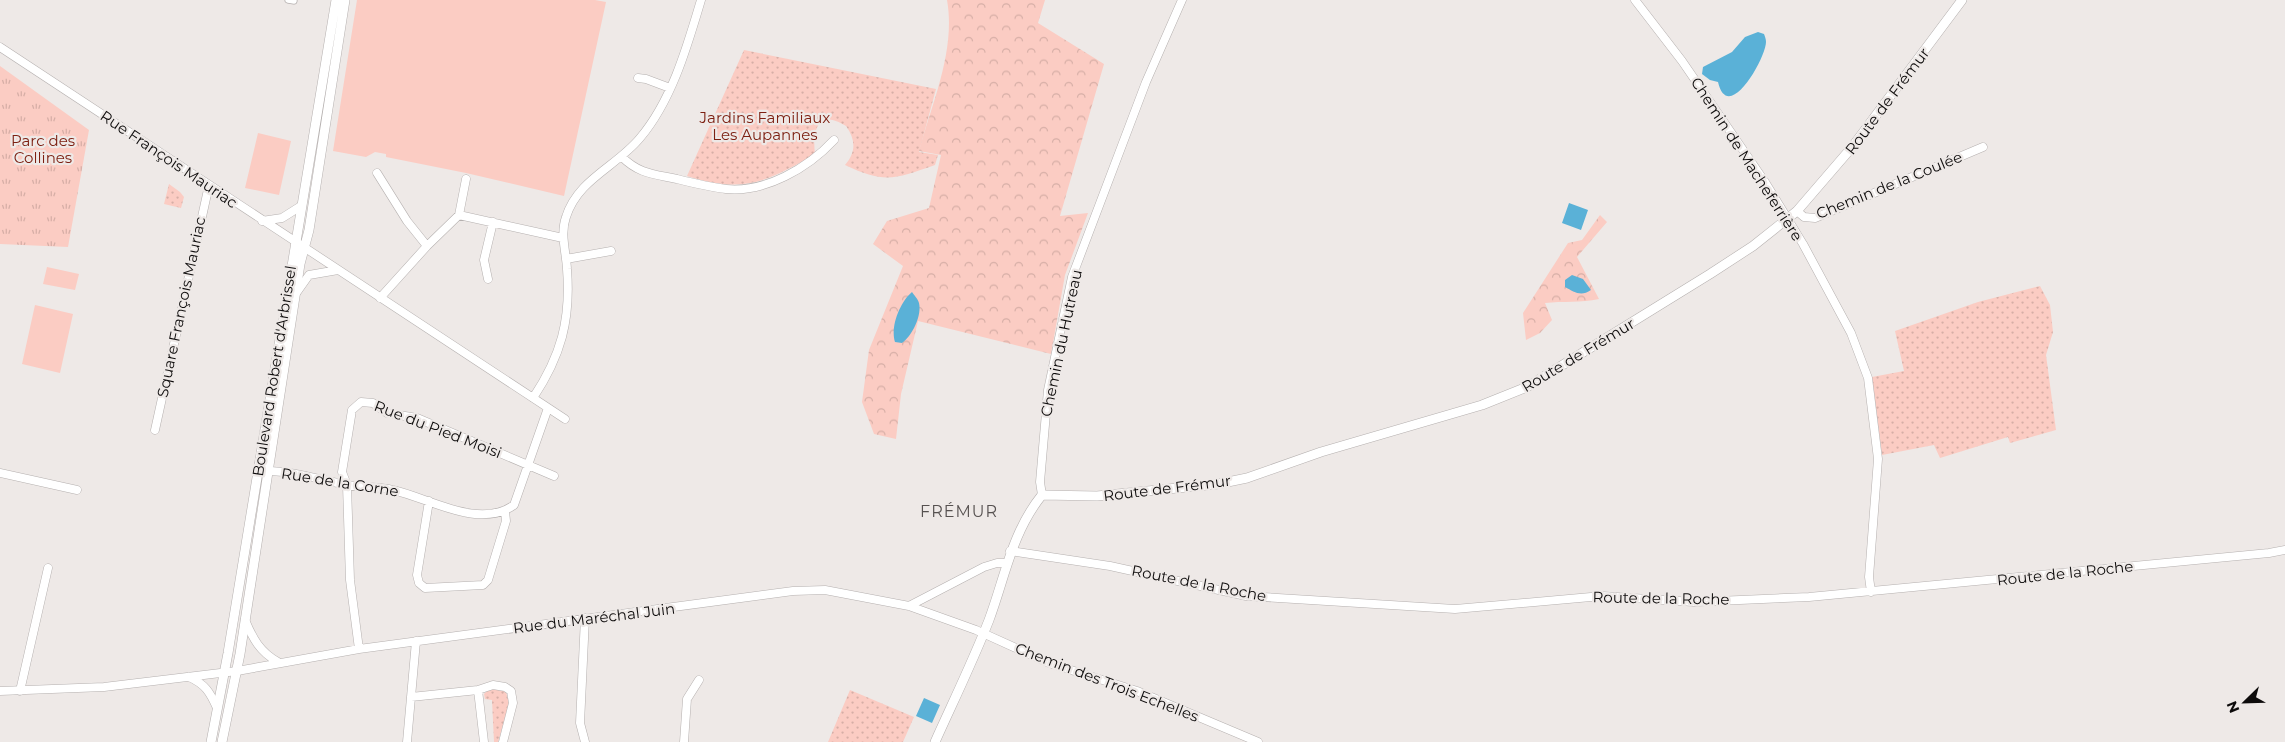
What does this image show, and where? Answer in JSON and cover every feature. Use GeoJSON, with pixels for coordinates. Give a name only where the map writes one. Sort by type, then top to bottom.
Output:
{"type":"FeatureCollection","features":[{"type":"Feature","properties":{"kind":"street","name":"Boulevard Robert d'Arbrissel"},"geometry":{"type":"LineString","coordinates":[[210,742],[225,672],[336,0]]}},
{"type":"Feature","properties":{"kind":"street","name":"Boulevard Robert d'Arbrissel"},"geometry":{"type":"LineString","coordinates":[[222,742],[237,671],[295,294],[309,230],[346,0]]}},
{"type":"Feature","properties":{"kind":"street"},"geometry":{"type":"LineString","coordinates":[[694,0],[698,9]]}},
{"type":"Feature","properties":{"kind":"street"},"geometry":{"type":"LineString","coordinates":[[534,398],[549,375],[568,319],[569,296],[563,238],[565,219],[577,194],[588,181],[622,157],[657,116],[670,88],[701,0]]}},
{"type":"Feature","properties":{"kind":"street","name":"Chemin du Hutreau"},"geometry":{"type":"LineString","coordinates":[[1042,495],[1040,482],[1048,390],[1072,277],[1146,82],[1182,0]]}},
{"type":"Feature","properties":{"kind":"street","name":"Chemin de Macheferrière"},"geometry":{"type":"LineString","coordinates":[[1635,0],[1729,127],[1788,218],[1850,333],[1868,378],[1878,459],[1869,577],[1871,592]]}},
{"type":"Feature","properties":{"kind":"street","name":"Route de Frémur"},"geometry":{"type":"LineString","coordinates":[[1042,495],[1097,496],[1218,484],[1247,478],[1321,452],[1509,395],[1546,377],[1710,274],[1797,211],[1853,146],[1962,0]]}},
{"type":"Feature","properties":{"kind":"street","name":"Rue François Mauriac"},"geometry":{"type":"LineString","coordinates":[[0,47],[262,221],[296,240],[338,270],[564,419]]}},
{"type":"Feature","properties":{"kind":"street"},"geometry":{"type":"LineString","coordinates":[[638,78],[670,88]]}},
{"type":"Feature","properties":{"kind":"street"},"geometry":{"type":"LineString","coordinates":[[622,157],[634,169],[704,185],[726,189],[743,189],[785,176],[816,158],[834,140]]}},
{"type":"Feature","properties":{"kind":"street","name":"Chemin de la Coulée"},"geometry":{"type":"LineString","coordinates":[[1797,211],[1804,217],[1815,218],[1983,147]]}},
{"type":"Feature","properties":{"kind":"street"},"geometry":{"type":"LineString","coordinates":[[377,173],[407,221],[427,246]]}},
{"type":"Feature","properties":{"kind":"street"},"geometry":{"type":"LineString","coordinates":[[380,298],[427,246],[459,215],[466,179]]}},
{"type":"Feature","properties":{"kind":"street","name":"Square François Mauriac"},"geometry":{"type":"LineString","coordinates":[[155,430],[209,185]]}},
{"type":"Feature","properties":{"kind":"street"},"geometry":{"type":"LineString","coordinates":[[262,221],[282,218],[301,206]]}},
{"type":"Feature","properties":{"kind":"street"},"geometry":{"type":"LineString","coordinates":[[459,215],[563,238]]}},
{"type":"Feature","properties":{"kind":"street"},"geometry":{"type":"LineString","coordinates":[[488,279],[484,260],[493,222]]}},
{"type":"Feature","properties":{"kind":"street"},"geometry":{"type":"LineString","coordinates":[[566,259],[611,251]]}},
{"type":"Feature","properties":{"kind":"street"},"geometry":{"type":"LineString","coordinates":[[295,294],[309,275],[338,270]]}},
{"type":"Feature","properties":{"kind":"street","name":"Rue du Pied Moisi"},"geometry":{"type":"LineString","coordinates":[[359,649],[350,580],[347,538],[347,485],[342,472],[352,410],[361,402],[373,402],[387,413],[417,418],[554,476]]}},
{"type":"Feature","properties":{"kind":"street"},"geometry":{"type":"LineString","coordinates":[[429,501],[417,575],[419,582],[424,588],[483,585],[488,580],[506,521],[504,511],[514,505],[548,408]]}},
{"type":"Feature","properties":{"kind":"street","name":"Rue de la Corne"},"geometry":{"type":"LineString","coordinates":[[267,471],[321,478],[347,485],[391,489],[460,510],[488,514],[504,511]]}},
{"type":"Feature","properties":{"kind":"street"},"geometry":{"type":"LineString","coordinates":[[0,473],[77,490]]}},
{"type":"Feature","properties":{"kind":"street"},"geometry":{"type":"LineString","coordinates":[[935,742],[983,634],[997,598],[1010,551],[1029,512],[1042,495]]}},
{"type":"Feature","properties":{"kind":"street","name":"Route de la Roche"},"geometry":{"type":"LineString","coordinates":[[1010,551],[1110,566],[1246,596],[1426,609],[1455,609],[1602,596],[1694,602],[1871,592],[2285,550]]}},
{"type":"Feature","properties":{"kind":"street"},"geometry":{"type":"LineString","coordinates":[[909,606],[984,567],[997,563],[1006,563]]}},
{"type":"Feature","properties":{"kind":"street"},"geometry":{"type":"LineString","coordinates":[[20,691],[48,568]]}},
{"type":"Feature","properties":{"kind":"street","name":"Rue du Maréchal Juin"},"geometry":{"type":"LineString","coordinates":[[0,691],[104,687],[237,671],[278,662],[416,641],[793,592],[825,590],[909,606],[983,634]]}},
{"type":"Feature","properties":{"kind":"street"},"geometry":{"type":"LineString","coordinates":[[585,618],[580,723],[585,742]]}},
{"type":"Feature","properties":{"kind":"street"},"geometry":{"type":"LineString","coordinates":[[245,619],[256,645],[266,656],[278,662]]}},
{"type":"Feature","properties":{"kind":"street","name":"Chemin des Trois Echelles"},"geometry":{"type":"LineString","coordinates":[[983,634],[1049,663],[1137,691],[1258,742]]}},
{"type":"Feature","properties":{"kind":"street"},"geometry":{"type":"LineString","coordinates":[[407,742],[416,641]]}},
{"type":"Feature","properties":{"kind":"street"},"geometry":{"type":"LineString","coordinates":[[187,676],[201,682],[210,691],[218,708]]}},
{"type":"Feature","properties":{"kind":"street"},"geometry":{"type":"LineString","coordinates":[[684,742],[687,699],[699,680]]}},
{"type":"Feature","properties":{"kind":"street"},"geometry":{"type":"LineString","coordinates":[[411,697],[478,690],[493,685],[505,687],[511,692],[513,703],[503,742]]}},
{"type":"Feature","properties":{"kind":"street"},"geometry":{"type":"LineString","coordinates":[[478,690],[484,742]]}},
{"type":"Feature","properties":{"kind":"green space"},"geometry":{"type":"Polygon","coordinates":[[[357,0],[595,0],[606,2],[564,196],[386,157],[386,154],[375,152],[366,157],[333,151],[357,0]]]}},
{"type":"Feature","properties":{"kind":"green space"},"geometry":{"type":"Polygon","coordinates":[[[947,0],[1045,0],[1038,23],[1104,64],[1060,216],[1088,213],[1065,275],[1051,354],[918,321],[901,394],[896,439],[874,434],[862,402],[869,350],[903,266],[873,244],[887,221],[929,208],[941,155],[919,151],[946,57],[949,19],[947,0]]]}},
{"type":"Feature","properties":{"kind":"green space","name":"Jardins Familiaux Les Aupannes"},"geometry":{"type":"Polygon","coordinates":[[[744,50],[936,89],[919,152],[938,155],[935,165],[910,174],[890,177],[870,175],[859,171],[845,165],[853,151],[852,136],[846,126],[837,121],[829,120],[823,121],[816,130],[815,154],[768,178],[739,184],[723,184],[687,176],[744,50]]]}},
{"type":"Feature","properties":{"kind":"green space","name":"Parc des Collines"},"geometry":{"type":"Polygon","coordinates":[[[0,66],[89,130],[68,247],[0,244],[0,66]]]}},
{"type":"Feature","properties":{"kind":"green space"},"geometry":{"type":"Polygon","coordinates":[[[258,133],[291,141],[279,195],[245,188],[258,133]]]}},
{"type":"Feature","properties":{"kind":"green space"},"geometry":{"type":"Polygon","coordinates":[[[169,184],[184,197],[181,208],[164,204],[169,184]]]}},
{"type":"Feature","properties":{"kind":"green space"},"geometry":{"type":"Polygon","coordinates":[[[1600,215],[1607,222],[1577,257],[1599,299],[1545,303],[1552,320],[1540,333],[1526,340],[1523,313],[1568,243],[1582,240],[1600,215]]]}},
{"type":"Feature","properties":{"kind":"green space"},"geometry":{"type":"Polygon","coordinates":[[[47,267],[79,274],[75,290],[43,284],[47,267]]]}},
{"type":"Feature","properties":{"kind":"green space"},"geometry":{"type":"Polygon","coordinates":[[[2040,286],[2050,305],[2053,332],[2046,355],[2056,430],[2010,443],[2008,437],[1940,458],[1934,445],[1882,455],[1872,377],[1904,371],[1895,331],[1978,302],[2040,286]]]}},
{"type":"Feature","properties":{"kind":"green space"},"geometry":{"type":"Polygon","coordinates":[[[35,305],[73,314],[60,373],[22,364],[35,305]]]}},
{"type":"Feature","properties":{"kind":"green space"},"geometry":{"type":"Polygon","coordinates":[[[498,689],[506,692],[509,703],[498,742],[494,742],[492,700],[485,699],[484,694],[488,690],[498,689]]]}},
{"type":"Feature","properties":{"kind":"green space"},"geometry":{"type":"Polygon","coordinates":[[[850,690],[914,717],[903,742],[828,742],[850,690]]]}},
{"type":"Feature","properties":{"kind":"water"},"geometry":{"type":"Polygon","coordinates":[[[1758,32],[1764,34],[1766,39],[1760,61],[1746,84],[1738,92],[1730,96],[1723,93],[1718,82],[1710,80],[1702,74],[1703,67],[1732,52],[1745,37],[1758,32]]]}},
{"type":"Feature","properties":{"kind":"water"},"geometry":{"type":"Polygon","coordinates":[[[1569,203],[1588,210],[1581,230],[1562,223],[1569,203]]]}},
{"type":"Feature","properties":{"kind":"water"},"geometry":{"type":"Polygon","coordinates":[[[1572,275],[1583,279],[1591,290],[1581,293],[1565,287],[1565,280],[1572,275]]]}},
{"type":"Feature","properties":{"kind":"water"},"geometry":{"type":"Polygon","coordinates":[[[912,292],[919,303],[918,320],[906,340],[902,343],[895,342],[894,329],[897,315],[912,292]]]}},
{"type":"Feature","properties":{"kind":"water"},"geometry":{"type":"Polygon","coordinates":[[[924,698],[940,705],[932,723],[916,716],[924,698]]]}},
{"type":"Feature","properties":{"kind":"district","name":"FRÉMUR"},"geometry":{"type":"Point","coordinates":[959,511]}}]}
